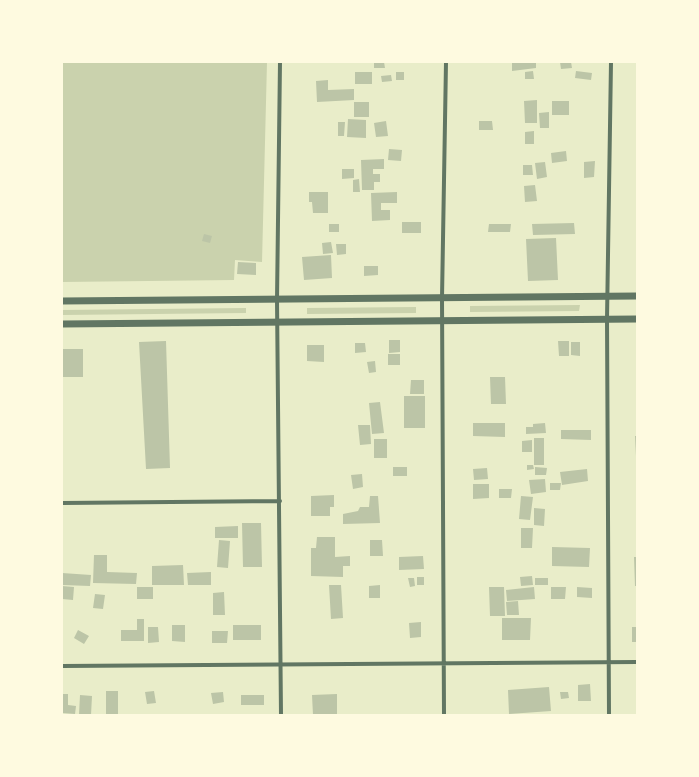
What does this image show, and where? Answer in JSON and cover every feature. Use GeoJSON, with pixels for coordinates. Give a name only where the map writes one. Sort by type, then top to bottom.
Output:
{"type":"FeatureCollection","features":[{"type":"Feature","properties":{"kind":"street"},"geometry":{"type":"LineString","coordinates":[[280,62],[277,321],[282,715]]}},
{"type":"Feature","properties":{"kind":"street"},"geometry":{"type":"LineString","coordinates":[[444,715],[442,298],[446,62]]}},
{"type":"Feature","properties":{"kind":"street"},"geometry":{"type":"LineString","coordinates":[[609,715],[607,296],[611,62]]}},
{"type":"Feature","properties":{"kind":"street"},"geometry":{"type":"LineString","coordinates":[[62,301],[637,296]]}},
{"type":"Feature","properties":{"kind":"street"},"geometry":{"type":"LineString","coordinates":[[62,324],[637,319]]}},
{"type":"Feature","properties":{"kind":"street"},"geometry":{"type":"LineString","coordinates":[[62,503],[280,501]]}},
{"type":"Feature","properties":{"kind":"street"},"geometry":{"type":"LineString","coordinates":[[62,666],[637,662]]}},
{"type":"Feature","properties":{"kind":"green space"},"geometry":{"type":"Polygon","coordinates":[[[62,62],[267,62],[262,262],[235,260],[234,280],[62,282],[62,62]]]}},
{"type":"Feature","properties":{"kind":"green space"},"geometry":{"type":"Polygon","coordinates":[[[580,305],[579,311],[470,312],[470,306],[580,305]]]}},
{"type":"Feature","properties":{"kind":"green space"},"geometry":{"type":"Polygon","coordinates":[[[416,307],[416,313],[307,314],[307,308],[416,307]]]}},
{"type":"Feature","properties":{"kind":"green space"},"geometry":{"type":"Polygon","coordinates":[[[246,308],[246,313],[62,315],[62,310],[246,308]]]}},
{"type":"Feature","properties":{"kind":"building"},"geometry":{"type":"Polygon","coordinates":[[[374,62],[384,62],[385,68],[374,68],[374,62]]]}},
{"type":"Feature","properties":{"kind":"building"},"geometry":{"type":"Polygon","coordinates":[[[512,62],[536,62],[536,68],[512,71],[512,62]]]}},
{"type":"Feature","properties":{"kind":"building"},"geometry":{"type":"Polygon","coordinates":[[[560,62],[571,62],[572,68],[561,69],[560,62]]]}},
{"type":"Feature","properties":{"kind":"building"},"geometry":{"type":"Polygon","coordinates":[[[533,71],[534,79],[525,79],[525,72],[533,71]]]}},
{"type":"Feature","properties":{"kind":"building"},"geometry":{"type":"Polygon","coordinates":[[[576,71],[592,73],[591,80],[575,78],[576,71]]]}},
{"type":"Feature","properties":{"kind":"building"},"geometry":{"type":"Polygon","coordinates":[[[355,72],[372,72],[372,84],[355,84],[355,72]]]}},
{"type":"Feature","properties":{"kind":"building"},"geometry":{"type":"Polygon","coordinates":[[[396,72],[404,72],[404,80],[396,80],[396,72]]]}},
{"type":"Feature","properties":{"kind":"building"},"geometry":{"type":"Polygon","coordinates":[[[391,75],[392,81],[382,82],[381,76],[391,75]]]}},
{"type":"Feature","properties":{"kind":"building"},"geometry":{"type":"Polygon","coordinates":[[[328,80],[328,90],[354,89],[354,100],[317,102],[316,81],[328,80]]]}},
{"type":"Feature","properties":{"kind":"building"},"geometry":{"type":"Polygon","coordinates":[[[537,100],[537,123],[525,123],[524,101],[537,100]]]}},
{"type":"Feature","properties":{"kind":"building"},"geometry":{"type":"Polygon","coordinates":[[[552,101],[569,101],[569,115],[552,115],[552,101]]]}},
{"type":"Feature","properties":{"kind":"building"},"geometry":{"type":"Polygon","coordinates":[[[354,102],[369,102],[369,117],[354,117],[354,102]]]}},
{"type":"Feature","properties":{"kind":"building"},"geometry":{"type":"Polygon","coordinates":[[[549,112],[549,128],[540,128],[539,113],[549,112]]]}},
{"type":"Feature","properties":{"kind":"building"},"geometry":{"type":"Polygon","coordinates":[[[348,119],[366,120],[366,138],[347,137],[348,119]]]}},
{"type":"Feature","properties":{"kind":"building"},"geometry":{"type":"Polygon","coordinates":[[[386,121],[388,136],[376,137],[374,123],[386,121]]]}},
{"type":"Feature","properties":{"kind":"building"},"geometry":{"type":"Polygon","coordinates":[[[479,121],[492,121],[493,130],[479,130],[479,121]]]}},
{"type":"Feature","properties":{"kind":"building"},"geometry":{"type":"Polygon","coordinates":[[[338,122],[345,122],[344,136],[338,136],[338,122]]]}},
{"type":"Feature","properties":{"kind":"building"},"geometry":{"type":"Polygon","coordinates":[[[534,131],[534,144],[525,144],[525,132],[534,131]]]}},
{"type":"Feature","properties":{"kind":"building"},"geometry":{"type":"Polygon","coordinates":[[[389,149],[402,150],[401,161],[388,160],[389,149]]]}},
{"type":"Feature","properties":{"kind":"building"},"geometry":{"type":"Polygon","coordinates":[[[566,151],[567,161],[552,163],[551,153],[566,151]]]}},
{"type":"Feature","properties":{"kind":"building"},"geometry":{"type":"Polygon","coordinates":[[[384,159],[384,169],[373,169],[373,174],[380,174],[380,182],[374,182],[374,190],[362,190],[361,160],[384,159]]]}},
{"type":"Feature","properties":{"kind":"building"},"geometry":{"type":"Polygon","coordinates":[[[595,161],[594,177],[584,178],[584,162],[595,161]]]}},
{"type":"Feature","properties":{"kind":"building"},"geometry":{"type":"Polygon","coordinates":[[[545,162],[547,177],[537,179],[535,163],[545,162]]]}},
{"type":"Feature","properties":{"kind":"building"},"geometry":{"type":"Polygon","coordinates":[[[523,165],[532,165],[533,175],[523,175],[523,165]]]}},
{"type":"Feature","properties":{"kind":"building"},"geometry":{"type":"Polygon","coordinates":[[[342,169],[354,169],[354,178],[342,179],[342,169]]]}},
{"type":"Feature","properties":{"kind":"building"},"geometry":{"type":"Polygon","coordinates":[[[359,179],[360,192],[353,192],[353,180],[359,179]]]}},
{"type":"Feature","properties":{"kind":"building"},"geometry":{"type":"Polygon","coordinates":[[[535,185],[537,201],[525,202],[524,186],[535,185]]]}},
{"type":"Feature","properties":{"kind":"building"},"geometry":{"type":"Polygon","coordinates":[[[309,192],[328,192],[328,213],[313,213],[312,202],[309,202],[309,192]]]}},
{"type":"Feature","properties":{"kind":"building"},"geometry":{"type":"Polygon","coordinates":[[[397,192],[397,203],[381,203],[381,210],[390,210],[390,220],[372,221],[371,193],[397,192]]]}},
{"type":"Feature","properties":{"kind":"building"},"geometry":{"type":"Polygon","coordinates":[[[402,222],[421,222],[421,233],[402,233],[402,222]]]}},
{"type":"Feature","properties":{"kind":"building"},"geometry":{"type":"Polygon","coordinates":[[[574,223],[575,234],[533,235],[532,224],[574,223]]]}},
{"type":"Feature","properties":{"kind":"building"},"geometry":{"type":"Polygon","coordinates":[[[329,224],[339,224],[339,232],[329,232],[329,224]]]}},
{"type":"Feature","properties":{"kind":"building"},"geometry":{"type":"Polygon","coordinates":[[[489,224],[511,224],[510,232],[488,232],[489,224]]]}},
{"type":"Feature","properties":{"kind":"building"},"geometry":{"type":"Polygon","coordinates":[[[204,234],[212,236],[210,243],[202,241],[204,234]]]}},
{"type":"Feature","properties":{"kind":"building"},"geometry":{"type":"Polygon","coordinates":[[[556,238],[558,280],[528,281],[526,239],[556,238]]]}},
{"type":"Feature","properties":{"kind":"building"},"geometry":{"type":"Polygon","coordinates":[[[331,242],[333,253],[323,254],[322,243],[331,242]]]}},
{"type":"Feature","properties":{"kind":"building"},"geometry":{"type":"Polygon","coordinates":[[[336,244],[346,244],[346,254],[337,255],[336,244]]]}},
{"type":"Feature","properties":{"kind":"building"},"geometry":{"type":"Polygon","coordinates":[[[331,255],[332,278],[304,280],[302,257],[331,255]]]}},
{"type":"Feature","properties":{"kind":"building"},"geometry":{"type":"Polygon","coordinates":[[[238,262],[256,263],[256,275],[237,274],[238,262]]]}},
{"type":"Feature","properties":{"kind":"building"},"geometry":{"type":"Polygon","coordinates":[[[364,266],[378,266],[378,275],[364,276],[364,266]]]}},
{"type":"Feature","properties":{"kind":"building"},"geometry":{"type":"Polygon","coordinates":[[[389,340],[400,340],[400,352],[389,353],[389,340]]]}},
{"type":"Feature","properties":{"kind":"building"},"geometry":{"type":"Polygon","coordinates":[[[166,341],[170,468],[146,469],[139,342],[166,341]]]}},
{"type":"Feature","properties":{"kind":"building"},"geometry":{"type":"Polygon","coordinates":[[[558,341],[569,341],[569,356],[559,356],[558,341]]]}},
{"type":"Feature","properties":{"kind":"building"},"geometry":{"type":"Polygon","coordinates":[[[571,342],[580,342],[580,356],[571,355],[571,342]]]}},
{"type":"Feature","properties":{"kind":"building"},"geometry":{"type":"Polygon","coordinates":[[[355,343],[365,343],[366,352],[355,353],[355,343]]]}},
{"type":"Feature","properties":{"kind":"building"},"geometry":{"type":"Polygon","coordinates":[[[307,345],[324,345],[324,362],[307,361],[307,345]]]}},
{"type":"Feature","properties":{"kind":"building"},"geometry":{"type":"Polygon","coordinates":[[[62,349],[83,349],[83,377],[62,377],[62,349]]]}},
{"type":"Feature","properties":{"kind":"building"},"geometry":{"type":"Polygon","coordinates":[[[388,354],[400,354],[400,365],[388,365],[388,354]]]}},
{"type":"Feature","properties":{"kind":"building"},"geometry":{"type":"Polygon","coordinates":[[[375,361],[376,372],[369,373],[367,362],[375,361]]]}},
{"type":"Feature","properties":{"kind":"building"},"geometry":{"type":"Polygon","coordinates":[[[490,377],[505,377],[506,404],[491,404],[490,377]]]}},
{"type":"Feature","properties":{"kind":"building"},"geometry":{"type":"Polygon","coordinates":[[[411,380],[424,380],[424,394],[410,394],[411,380]]]}},
{"type":"Feature","properties":{"kind":"building"},"geometry":{"type":"Polygon","coordinates":[[[404,396],[425,396],[425,428],[404,428],[404,396]]]}},
{"type":"Feature","properties":{"kind":"building"},"geometry":{"type":"Polygon","coordinates":[[[380,402],[384,433],[372,434],[369,403],[380,402]]]}},
{"type":"Feature","properties":{"kind":"building"},"geometry":{"type":"Polygon","coordinates":[[[473,423],[505,423],[505,437],[473,436],[473,423]]]}},
{"type":"Feature","properties":{"kind":"building"},"geometry":{"type":"Polygon","coordinates":[[[545,423],[546,433],[526,434],[526,427],[533,427],[533,424],[545,423]]]}},
{"type":"Feature","properties":{"kind":"building"},"geometry":{"type":"Polygon","coordinates":[[[358,425],[370,425],[371,444],[360,445],[358,425]]]}},
{"type":"Feature","properties":{"kind":"building"},"geometry":{"type":"Polygon","coordinates":[[[561,430],[591,430],[591,440],[561,439],[561,430]]]}},
{"type":"Feature","properties":{"kind":"building"},"geometry":{"type":"Polygon","coordinates":[[[635,436],[637,436],[637,456],[636,456],[635,436]]]}},
{"type":"Feature","properties":{"kind":"building"},"geometry":{"type":"Polygon","coordinates":[[[534,438],[544,438],[544,465],[534,465],[534,438]]]}},
{"type":"Feature","properties":{"kind":"building"},"geometry":{"type":"Polygon","coordinates":[[[374,439],[387,439],[387,458],[374,458],[374,439]]]}},
{"type":"Feature","properties":{"kind":"building"},"geometry":{"type":"Polygon","coordinates":[[[532,440],[532,452],[522,452],[522,441],[532,440]]]}},
{"type":"Feature","properties":{"kind":"building"},"geometry":{"type":"Polygon","coordinates":[[[527,465],[533,465],[534,469],[527,470],[527,465]]]}},
{"type":"Feature","properties":{"kind":"building"},"geometry":{"type":"Polygon","coordinates":[[[393,467],[407,467],[407,476],[393,476],[393,467]]]}},
{"type":"Feature","properties":{"kind":"building"},"geometry":{"type":"Polygon","coordinates":[[[535,467],[547,468],[546,475],[535,475],[535,467]]]}},
{"type":"Feature","properties":{"kind":"building"},"geometry":{"type":"Polygon","coordinates":[[[487,468],[488,479],[474,480],[473,469],[487,468]]]}},
{"type":"Feature","properties":{"kind":"building"},"geometry":{"type":"Polygon","coordinates":[[[587,469],[588,481],[562,485],[560,472],[587,469]]]}},
{"type":"Feature","properties":{"kind":"building"},"geometry":{"type":"Polygon","coordinates":[[[362,474],[363,487],[353,489],[351,475],[362,474]]]}},
{"type":"Feature","properties":{"kind":"building"},"geometry":{"type":"Polygon","coordinates":[[[545,479],[546,492],[531,494],[529,480],[545,479]]]}},
{"type":"Feature","properties":{"kind":"building"},"geometry":{"type":"Polygon","coordinates":[[[550,483],[561,483],[560,490],[550,490],[550,483]]]}},
{"type":"Feature","properties":{"kind":"building"},"geometry":{"type":"Polygon","coordinates":[[[473,484],[489,484],[489,498],[473,499],[473,484]]]}},
{"type":"Feature","properties":{"kind":"building"},"geometry":{"type":"Polygon","coordinates":[[[499,489],[512,489],[511,498],[499,498],[499,489]]]}},
{"type":"Feature","properties":{"kind":"building"},"geometry":{"type":"Polygon","coordinates":[[[334,495],[334,507],[330,507],[330,516],[311,516],[311,496],[334,495]]]}},
{"type":"Feature","properties":{"kind":"building"},"geometry":{"type":"Polygon","coordinates":[[[370,496],[378,496],[380,523],[343,524],[343,514],[358,511],[360,507],[369,507],[370,496]]]}},
{"type":"Feature","properties":{"kind":"building"},"geometry":{"type":"Polygon","coordinates":[[[521,496],[533,497],[530,520],[519,519],[521,496]]]}},
{"type":"Feature","properties":{"kind":"building"},"geometry":{"type":"Polygon","coordinates":[[[534,508],[545,509],[544,526],[534,525],[534,508]]]}},
{"type":"Feature","properties":{"kind":"building"},"geometry":{"type":"Polygon","coordinates":[[[242,523],[261,523],[262,567],[243,567],[242,523]]]}},
{"type":"Feature","properties":{"kind":"building"},"geometry":{"type":"Polygon","coordinates":[[[238,526],[238,538],[215,538],[215,527],[238,526]]]}},
{"type":"Feature","properties":{"kind":"building"},"geometry":{"type":"Polygon","coordinates":[[[521,528],[533,528],[532,548],[521,548],[521,528]]]}},
{"type":"Feature","properties":{"kind":"building"},"geometry":{"type":"Polygon","coordinates":[[[317,537],[335,537],[335,557],[350,556],[350,566],[343,566],[343,577],[311,576],[311,548],[316,548],[317,537]]]}},
{"type":"Feature","properties":{"kind":"building"},"geometry":{"type":"Polygon","coordinates":[[[219,540],[230,541],[228,568],[217,567],[219,540]]]}},
{"type":"Feature","properties":{"kind":"building"},"geometry":{"type":"Polygon","coordinates":[[[370,540],[382,540],[383,556],[370,556],[370,540]]]}},
{"type":"Feature","properties":{"kind":"building"},"geometry":{"type":"Polygon","coordinates":[[[552,547],[590,548],[589,567],[552,566],[552,547]]]}},
{"type":"Feature","properties":{"kind":"building"},"geometry":{"type":"Polygon","coordinates":[[[94,555],[107,555],[107,572],[137,573],[136,584],[93,583],[94,555]]]}},
{"type":"Feature","properties":{"kind":"building"},"geometry":{"type":"Polygon","coordinates":[[[423,556],[424,569],[399,570],[399,557],[423,556]]]}},
{"type":"Feature","properties":{"kind":"building"},"geometry":{"type":"Polygon","coordinates":[[[634,557],[637,557],[637,586],[635,586],[634,557]]]}},
{"type":"Feature","properties":{"kind":"building"},"geometry":{"type":"Polygon","coordinates":[[[183,565],[184,585],[152,585],[152,566],[183,565]]]}},
{"type":"Feature","properties":{"kind":"building"},"geometry":{"type":"Polygon","coordinates":[[[211,572],[211,585],[188,585],[187,573],[211,572]]]}},
{"type":"Feature","properties":{"kind":"building"},"geometry":{"type":"Polygon","coordinates":[[[62,573],[91,575],[90,586],[62,585],[62,573]]]}},
{"type":"Feature","properties":{"kind":"building"},"geometry":{"type":"Polygon","coordinates":[[[532,576],[533,585],[521,586],[520,577],[532,576]]]}},
{"type":"Feature","properties":{"kind":"building"},"geometry":{"type":"Polygon","coordinates":[[[417,577],[424,577],[424,585],[417,585],[417,577]]]}},
{"type":"Feature","properties":{"kind":"building"},"geometry":{"type":"Polygon","coordinates":[[[408,578],[414,578],[415,586],[410,587],[408,578]]]}},
{"type":"Feature","properties":{"kind":"building"},"geometry":{"type":"Polygon","coordinates":[[[535,578],[548,578],[548,585],[535,585],[535,578]]]}},
{"type":"Feature","properties":{"kind":"building"},"geometry":{"type":"Polygon","coordinates":[[[329,585],[341,585],[343,618],[331,619],[329,585]]]}},
{"type":"Feature","properties":{"kind":"building"},"geometry":{"type":"Polygon","coordinates":[[[380,585],[380,598],[369,598],[369,586],[380,585]]]}},
{"type":"Feature","properties":{"kind":"building"},"geometry":{"type":"Polygon","coordinates":[[[62,586],[74,587],[73,600],[62,599],[62,586]]]}},
{"type":"Feature","properties":{"kind":"building"},"geometry":{"type":"Polygon","coordinates":[[[137,587],[153,587],[153,599],[137,599],[137,587]]]}},
{"type":"Feature","properties":{"kind":"building"},"geometry":{"type":"Polygon","coordinates":[[[489,587],[504,587],[505,616],[490,616],[489,587]]]}},
{"type":"Feature","properties":{"kind":"building"},"geometry":{"type":"Polygon","coordinates":[[[534,587],[535,599],[507,601],[506,590],[534,587]]]}},
{"type":"Feature","properties":{"kind":"building"},"geometry":{"type":"Polygon","coordinates":[[[551,587],[566,587],[565,599],[551,599],[551,587]]]}},
{"type":"Feature","properties":{"kind":"building"},"geometry":{"type":"Polygon","coordinates":[[[577,587],[592,588],[592,598],[577,597],[577,587]]]}},
{"type":"Feature","properties":{"kind":"building"},"geometry":{"type":"Polygon","coordinates":[[[224,592],[225,615],[213,615],[213,593],[224,592]]]}},
{"type":"Feature","properties":{"kind":"building"},"geometry":{"type":"Polygon","coordinates":[[[95,594],[105,595],[103,609],[93,608],[95,594]]]}},
{"type":"Feature","properties":{"kind":"building"},"geometry":{"type":"Polygon","coordinates":[[[518,601],[519,615],[507,615],[506,602],[518,601]]]}},
{"type":"Feature","properties":{"kind":"building"},"geometry":{"type":"Polygon","coordinates":[[[502,618],[531,618],[530,640],[502,640],[502,618]]]}},
{"type":"Feature","properties":{"kind":"building"},"geometry":{"type":"Polygon","coordinates":[[[137,619],[144,619],[144,641],[121,641],[121,630],[137,630],[137,619]]]}},
{"type":"Feature","properties":{"kind":"building"},"geometry":{"type":"Polygon","coordinates":[[[421,622],[421,637],[410,638],[409,623],[421,622]]]}},
{"type":"Feature","properties":{"kind":"building"},"geometry":{"type":"Polygon","coordinates":[[[172,625],[185,625],[185,642],[172,641],[172,625]]]}},
{"type":"Feature","properties":{"kind":"building"},"geometry":{"type":"Polygon","coordinates":[[[233,625],[261,625],[261,640],[233,640],[233,625]]]}},
{"type":"Feature","properties":{"kind":"building"},"geometry":{"type":"Polygon","coordinates":[[[148,627],[158,627],[159,642],[148,643],[148,627]]]}},
{"type":"Feature","properties":{"kind":"building"},"geometry":{"type":"Polygon","coordinates":[[[632,627],[637,627],[637,642],[632,642],[632,627]]]}},
{"type":"Feature","properties":{"kind":"building"},"geometry":{"type":"Polygon","coordinates":[[[78,630],[89,636],[84,644],[74,638],[78,630]]]}},
{"type":"Feature","properties":{"kind":"building"},"geometry":{"type":"Polygon","coordinates":[[[212,631],[228,631],[227,643],[212,643],[212,631]]]}},
{"type":"Feature","properties":{"kind":"building"},"geometry":{"type":"Polygon","coordinates":[[[590,684],[591,701],[578,701],[578,685],[590,684]]]}},
{"type":"Feature","properties":{"kind":"building"},"geometry":{"type":"Polygon","coordinates":[[[549,687],[551,711],[509,714],[508,690],[549,687]]]}},
{"type":"Feature","properties":{"kind":"building"},"geometry":{"type":"Polygon","coordinates":[[[106,691],[118,691],[118,715],[106,715],[106,691]]]}},
{"type":"Feature","properties":{"kind":"building"},"geometry":{"type":"Polygon","coordinates":[[[154,691],[156,703],[147,704],[145,692],[154,691]]]}},
{"type":"Feature","properties":{"kind":"building"},"geometry":{"type":"Polygon","coordinates":[[[223,692],[224,702],[213,704],[211,693],[223,692]]]}},
{"type":"Feature","properties":{"kind":"building"},"geometry":{"type":"Polygon","coordinates":[[[560,692],[568,692],[569,698],[561,699],[560,692]]]}},
{"type":"Feature","properties":{"kind":"building"},"geometry":{"type":"Polygon","coordinates":[[[62,694],[68,694],[68,705],[76,706],[75,714],[62,713],[62,694]]]}},
{"type":"Feature","properties":{"kind":"building"},"geometry":{"type":"Polygon","coordinates":[[[337,694],[337,715],[313,715],[312,695],[337,694]]]}},
{"type":"Feature","properties":{"kind":"building"},"geometry":{"type":"Polygon","coordinates":[[[80,695],[92,696],[91,715],[79,715],[80,695]]]}},
{"type":"Feature","properties":{"kind":"building"},"geometry":{"type":"Polygon","coordinates":[[[241,695],[264,695],[264,705],[241,705],[241,695]]]}}]}
